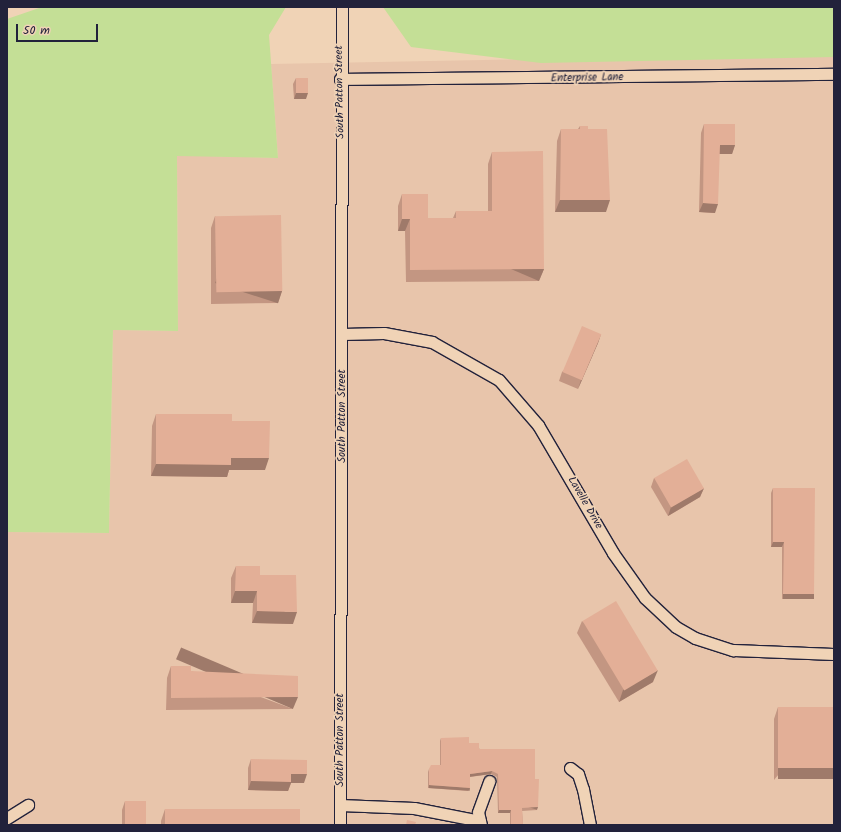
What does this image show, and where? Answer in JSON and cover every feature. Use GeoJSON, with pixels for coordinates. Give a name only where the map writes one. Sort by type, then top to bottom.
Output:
{"type":"FeatureCollection","features":[{"type":"Feature","properties":{"kind":"street","name":"South Patton Street"},"geometry":{"type":"LineString","coordinates":[[340,825],[342,334],[340,79],[342,7]]}},
{"type":"Feature","properties":{"kind":"street","name":"Enterprise Lane"},"geometry":{"type":"LineString","coordinates":[[340,79],[834,74]]}},
{"type":"Feature","properties":{"kind":"street","name":"Lavelle Drive"},"geometry":{"type":"LineString","coordinates":[[342,334],[384,333],[432,342],[499,380],[538,425],[613,553],[645,598],[676,627],[695,638],[734,650],[834,654]]}},
{"type":"Feature","properties":{"kind":"street"},"geometry":{"type":"LineString","coordinates":[[570,768],[578,774],[590,825]]}},
{"type":"Feature","properties":{"kind":"street"},"geometry":{"type":"LineString","coordinates":[[340,805],[414,808],[481,823],[478,812],[489,782]]}},
{"type":"Feature","properties":{"kind":"street"},"geometry":{"type":"LineString","coordinates":[[7,818],[28,805]]}},
{"type":"Feature","properties":{"kind":"shaded area"},"geometry":{"type":"Polygon","coordinates":[[[834,50],[834,825],[7,825],[7,532],[109,533],[113,330],[178,331],[177,155],[278,158],[271,64],[788,54],[834,50]]]}},
{"type":"Feature","properties":{"kind":"green space"},"geometry":{"type":"Polygon","coordinates":[[[42,7],[286,7],[269,35],[278,158],[177,156],[178,331],[113,330],[109,533],[7,532],[7,19],[42,7]]]}},
{"type":"Feature","properties":{"kind":"green space"},"geometry":{"type":"Polygon","coordinates":[[[383,7],[834,7],[834,57],[541,63],[411,47],[383,7]]]}},
{"type":"Feature","properties":{"kind":"building"},"geometry":{"type":"Polygon","coordinates":[[[296,78],[308,78],[308,93],[296,93],[296,78]]]}},
{"type":"Feature","properties":{"kind":"building"},"geometry":{"type":"Polygon","coordinates":[[[704,124],[735,124],[735,145],[720,145],[718,204],[703,203],[704,124]]]}},
{"type":"Feature","properties":{"kind":"building"},"geometry":{"type":"Polygon","coordinates":[[[580,126],[588,126],[588,129],[607,129],[610,200],[560,200],[561,129],[580,129],[580,126]]]}},
{"type":"Feature","properties":{"kind":"building"},"geometry":{"type":"Polygon","coordinates":[[[543,151],[544,269],[410,270],[410,219],[402,219],[402,194],[428,194],[428,218],[456,218],[456,211],[492,211],[492,152],[543,151]]]}},
{"type":"Feature","properties":{"kind":"building"},"geometry":{"type":"Polygon","coordinates":[[[281,215],[282,291],[216,292],[215,216],[281,215]]]}},
{"type":"Feature","properties":{"kind":"building"},"geometry":{"type":"Polygon","coordinates":[[[582,326],[601,334],[582,380],[562,372],[582,326]]]}},
{"type":"Feature","properties":{"kind":"building"},"geometry":{"type":"Polygon","coordinates":[[[156,414],[232,414],[232,421],[270,421],[269,458],[231,458],[231,465],[156,464],[156,414]]]}},
{"type":"Feature","properties":{"kind":"building"},"geometry":{"type":"Polygon","coordinates":[[[687,459],[704,488],[671,507],[654,478],[687,459]]]}},
{"type":"Feature","properties":{"kind":"building"},"geometry":{"type":"Polygon","coordinates":[[[773,488],[815,488],[814,594],[783,594],[784,542],[773,542],[773,488]]]}},
{"type":"Feature","properties":{"kind":"building"},"geometry":{"type":"Polygon","coordinates":[[[236,566],[260,566],[260,575],[296,575],[297,612],[257,611],[257,591],[235,591],[236,566]]]}},
{"type":"Feature","properties":{"kind":"building"},"geometry":{"type":"Polygon","coordinates":[[[616,601],[658,670],[624,691],[583,621],[616,601]]]}},
{"type":"Feature","properties":{"kind":"building"},"geometry":{"type":"Polygon","coordinates":[[[171,666],[191,666],[191,671],[298,676],[298,697],[171,698],[171,666]]]}},
{"type":"Feature","properties":{"kind":"building"},"geometry":{"type":"Polygon","coordinates":[[[778,707],[834,707],[834,768],[778,768],[778,707]]]}},
{"type":"Feature","properties":{"kind":"building"},"geometry":{"type":"Polygon","coordinates":[[[469,737],[469,743],[479,743],[479,749],[535,749],[535,779],[539,779],[538,807],[522,808],[523,825],[511,825],[511,810],[499,810],[498,774],[492,771],[470,774],[470,788],[429,785],[429,769],[431,765],[441,765],[441,738],[469,737]]]}},
{"type":"Feature","properties":{"kind":"building"},"geometry":{"type":"Polygon","coordinates":[[[251,759],[307,760],[307,774],[291,774],[291,782],[251,781],[251,759]]]}},
{"type":"Feature","properties":{"kind":"building"},"geometry":{"type":"Polygon","coordinates":[[[125,801],[146,801],[146,825],[125,825],[125,801]]]}},
{"type":"Feature","properties":{"kind":"building"},"geometry":{"type":"Polygon","coordinates":[[[165,809],[300,809],[300,824],[165,824],[165,809]]]}},
{"type":"Feature","properties":{"kind":"building"},"geometry":{"type":"Polygon","coordinates":[[[407,820],[416,822],[415,825],[406,825],[407,820]]]}}]}
